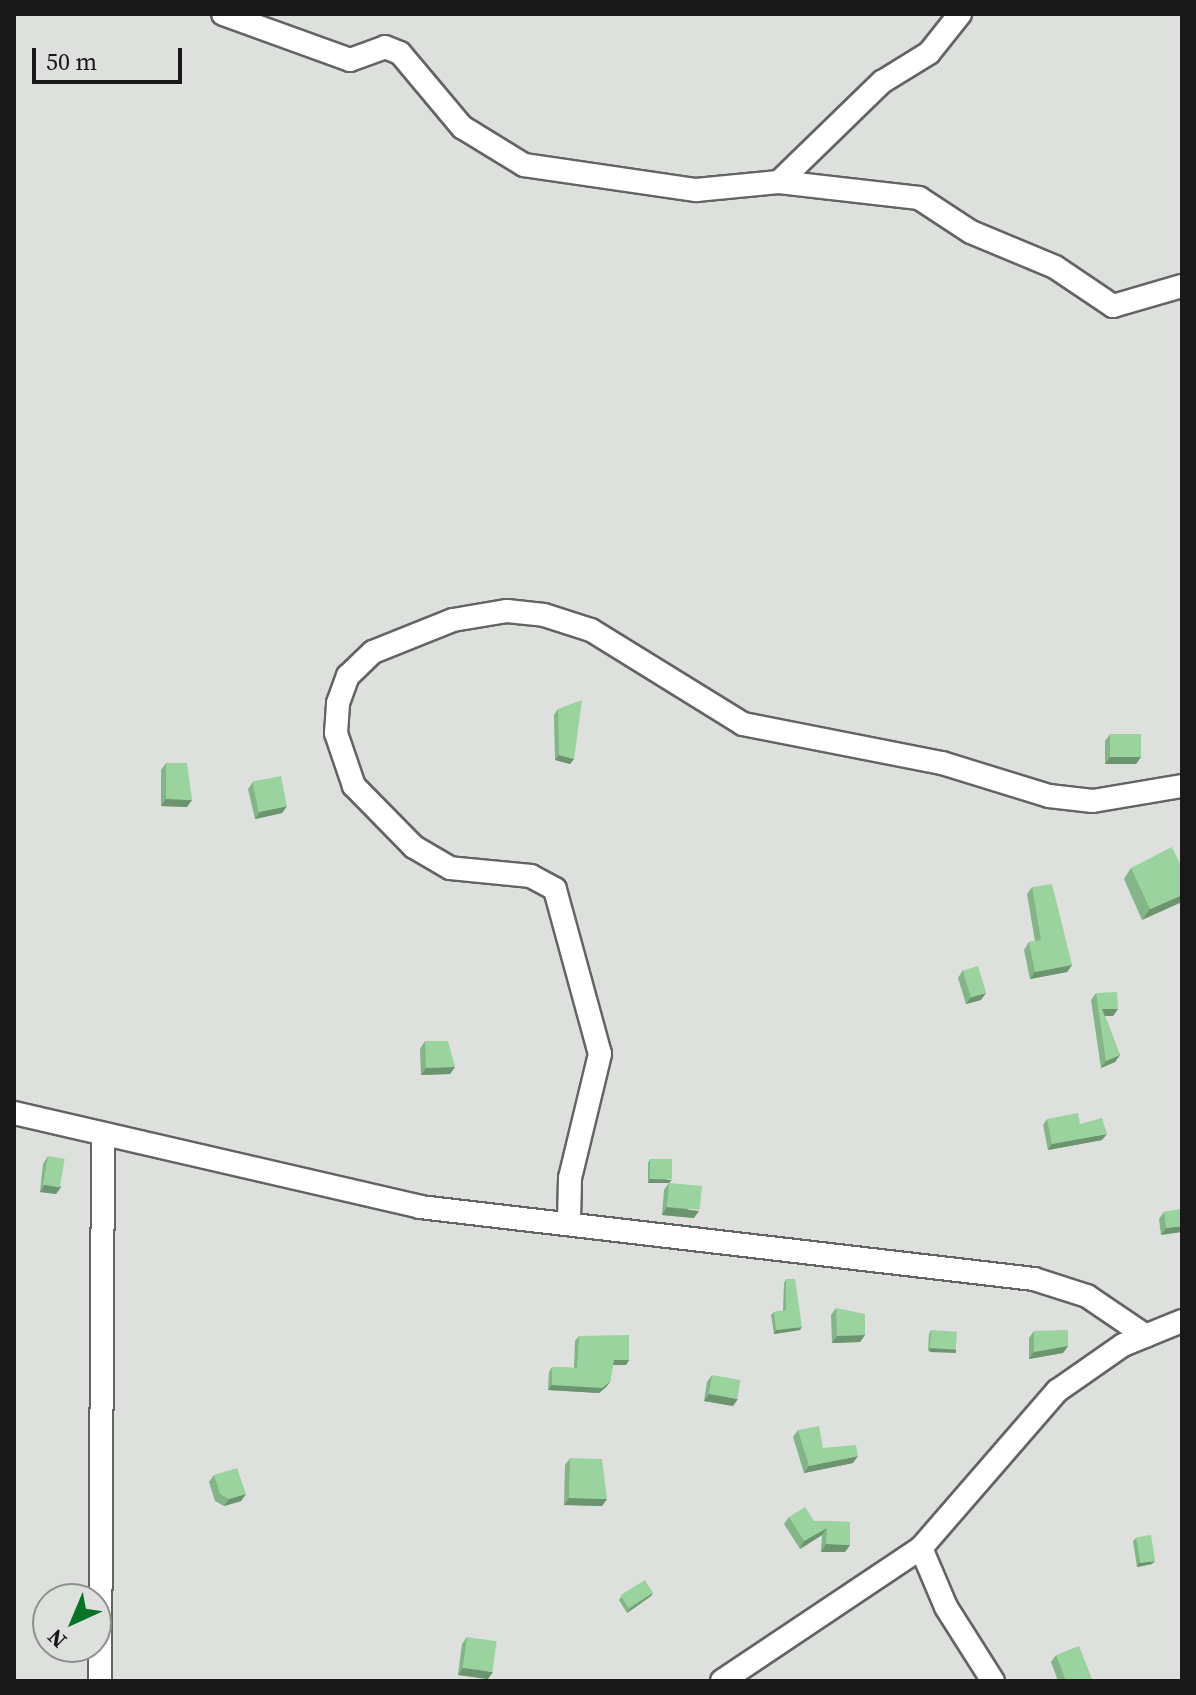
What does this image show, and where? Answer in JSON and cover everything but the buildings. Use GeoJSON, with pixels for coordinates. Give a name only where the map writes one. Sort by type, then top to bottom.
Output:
{"type":"FeatureCollection","features":[{"type":"Feature","properties":{"kind":"street"},"geometry":{"type":"LineString","coordinates":[[223,14],[350,60],[385,47],[400,53],[462,127],[524,165],[696,190],[779,182],[919,198],[971,232],[1055,267],[1113,306],[1182,286]]}},
{"type":"Feature","properties":{"kind":"street"},"geometry":{"type":"LineString","coordinates":[[779,182],[882,82],[929,53],[960,14]]}},
{"type":"Feature","properties":{"kind":"street"},"geometry":{"type":"LineString","coordinates":[[569,1220],[570,1178],[600,1054],[555,889],[531,876],[450,868],[414,847],[354,786],[336,733],[338,703],[348,676],[373,652],[453,620],[507,611],[544,615],[591,630],[743,724],[942,763],[1049,796],[1093,801],[1182,786]]}},
{"type":"Feature","properties":{"kind":"street"},"geometry":{"type":"LineString","coordinates":[[14,1113],[103,1138],[420,1207],[569,1220],[1034,1279],[1087,1296],[1146,1336]]}},
{"type":"Feature","properties":{"kind":"street"},"geometry":{"type":"LineString","coordinates":[[100,1681],[103,1138]]}},
{"type":"Feature","properties":{"kind":"street"},"geometry":{"type":"LineString","coordinates":[[722,1681],[921,1548],[1057,1391],[1146,1336],[1182,1321]]}},
{"type":"Feature","properties":{"kind":"street"},"geometry":{"type":"LineString","coordinates":[[921,1548],[946,1607],[993,1681]]}}]}
